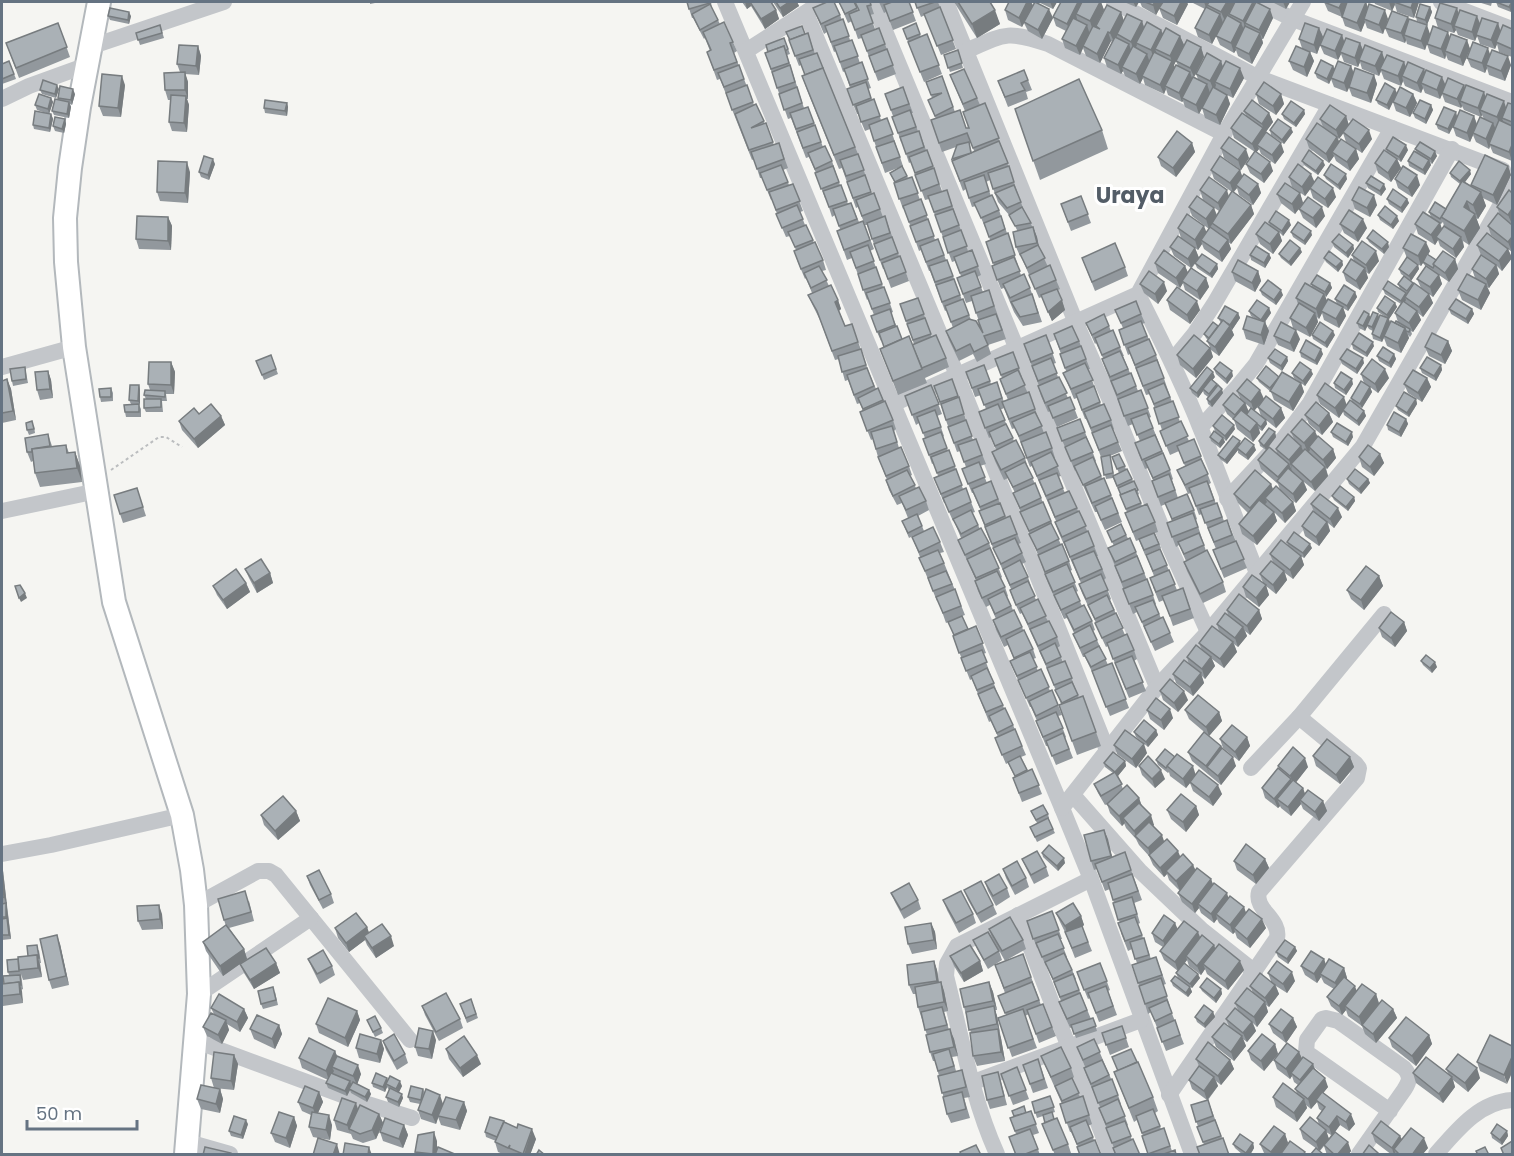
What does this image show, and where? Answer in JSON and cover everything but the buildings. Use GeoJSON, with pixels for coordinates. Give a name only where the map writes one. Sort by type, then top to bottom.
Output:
{"type":"FeatureCollection","features":[{"type":"Feature","properties":{"kind":"street"},"geometry":{"type":"LineString","coordinates":[[99,2],[70,168],[65,218],[66,262],[74,347],[114,602],[182,815],[189,846],[196,905],[199,994],[187,1148],[230,1155]]}},
{"type":"Feature","properties":{"kind":"street"},"geometry":{"type":"LineString","coordinates":[[2,99],[88,56],[224,2]]}},
{"type":"Feature","properties":{"kind":"street"},"geometry":{"type":"LineString","coordinates":[[725,2],[1062,808],[1192,1155]]}},
{"type":"Feature","properties":{"kind":"street"},"geometry":{"type":"LineString","coordinates":[[746,51],[822,2]]}},
{"type":"Feature","properties":{"kind":"street"},"geometry":{"type":"LineString","coordinates":[[873,2],[1157,687]]}},
{"type":"Feature","properties":{"kind":"street"},"geometry":{"type":"LineString","coordinates":[[946,2],[1076,323],[1117,416],[1170,548],[1208,632]]}},
{"type":"Feature","properties":{"kind":"street"},"geometry":{"type":"LineString","coordinates":[[1113,2],[1259,78],[1512,173]]}},
{"type":"Feature","properties":{"kind":"street"},"geometry":{"type":"LineString","coordinates":[[1258,2],[1293,19],[1512,102]]}},
{"type":"Feature","properties":{"kind":"street"},"geometry":{"type":"LineString","coordinates":[[893,404],[1138,294],[1224,134],[1303,2]]}},
{"type":"Feature","properties":{"kind":"street"},"geometry":{"type":"LineString","coordinates":[[1441,2],[1512,29]]}},
{"type":"Feature","properties":{"kind":"street"},"geometry":{"type":"LineString","coordinates":[[806,13],[957,375],[1107,750]]}},
{"type":"Feature","properties":{"kind":"street"},"geometry":{"type":"LineString","coordinates":[[966,51],[996,37],[1022,35],[1048,44],[1224,134]]}},
{"type":"Feature","properties":{"kind":"street"},"geometry":{"type":"LineString","coordinates":[[1172,361],[1195,333],[1214,304],[1330,105]]}},
{"type":"Feature","properties":{"kind":"street"},"geometry":{"type":"LineString","coordinates":[[1201,427],[1256,364],[1392,128]]}},
{"type":"Feature","properties":{"kind":"street"},"geometry":{"type":"LineString","coordinates":[[1227,499],[1283,439],[1310,404],[1452,149]]}},
{"type":"Feature","properties":{"kind":"street"},"geometry":{"type":"LineString","coordinates":[[1062,808],[1157,687],[1208,632],[1363,446],[1512,185]]}},
{"type":"Feature","properties":{"kind":"street"},"geometry":{"type":"LineString","coordinates":[[1138,294],[1172,361],[1201,427],[1257,573]]}},
{"type":"Feature","properties":{"kind":"street"},"geometry":{"type":"LineString","coordinates":[[2,367],[74,347]]}},
{"type":"Feature","properties":{"kind":"street"},"geometry":{"type":"LineString","coordinates":[[2,511],[96,484]]}},
{"type":"Feature","properties":{"kind":"street"},"geometry":{"type":"LineString","coordinates":[[1251,768],[1299,717],[1384,614]]}},
{"type":"Feature","properties":{"kind":"street"},"geometry":{"type":"LineString","coordinates":[[1169,1095],[1277,938],[1279,932],[1259,902],[1259,892],[1353,785],[1359,772],[1356,764],[1299,717]]}},
{"type":"Feature","properties":{"kind":"street"},"geometry":{"type":"LineString","coordinates":[[1073,795],[1140,871],[1202,930],[1255,972]]}},
{"type":"Feature","properties":{"kind":"street"},"geometry":{"type":"LineString","coordinates":[[2,854],[182,815]]}},
{"type":"Feature","properties":{"kind":"street"},"geometry":{"type":"LineString","coordinates":[[196,905],[258,871],[269,871],[276,874],[410,1040]]}},
{"type":"Feature","properties":{"kind":"street"},"geometry":{"type":"LineString","coordinates":[[997,1155],[984,1122],[973,1082],[946,976],[947,964],[957,946],[1090,879]]}},
{"type":"Feature","properties":{"kind":"street"},"geometry":{"type":"LineString","coordinates":[[1018,915],[1110,1155]]}},
{"type":"Feature","properties":{"kind":"street"},"geometry":{"type":"LineString","coordinates":[[199,994],[311,918]]}},
{"type":"Feature","properties":{"kind":"street"},"geometry":{"type":"LineString","coordinates":[[1359,1155],[1390,1111],[1409,1082],[1408,1072],[1338,1021],[1322,1019],[1306,1040],[1306,1052],[1390,1111]]}},
{"type":"Feature","properties":{"kind":"street"},"geometry":{"type":"LineString","coordinates":[[973,1082],[1141,1020]]}},
{"type":"Feature","properties":{"kind":"street"},"geometry":{"type":"LineString","coordinates":[[196,1041],[361,1102],[412,1118]]}},
{"type":"Feature","properties":{"kind":"street"},"geometry":{"type":"LineString","coordinates":[[1436,1155],[1468,1120],[1484,1107],[1499,1101],[1512,1100]]}},
{"type":"Feature","properties":{"kind":"path"},"geometry":{"type":"LineString","coordinates":[[96,484],[159,437],[166,437],[182,447]]}},
{"type":"Feature","properties":{"kind":"district","name":"Uraya"},"geometry":{"type":"Point","coordinates":[1130,195]}}]}
